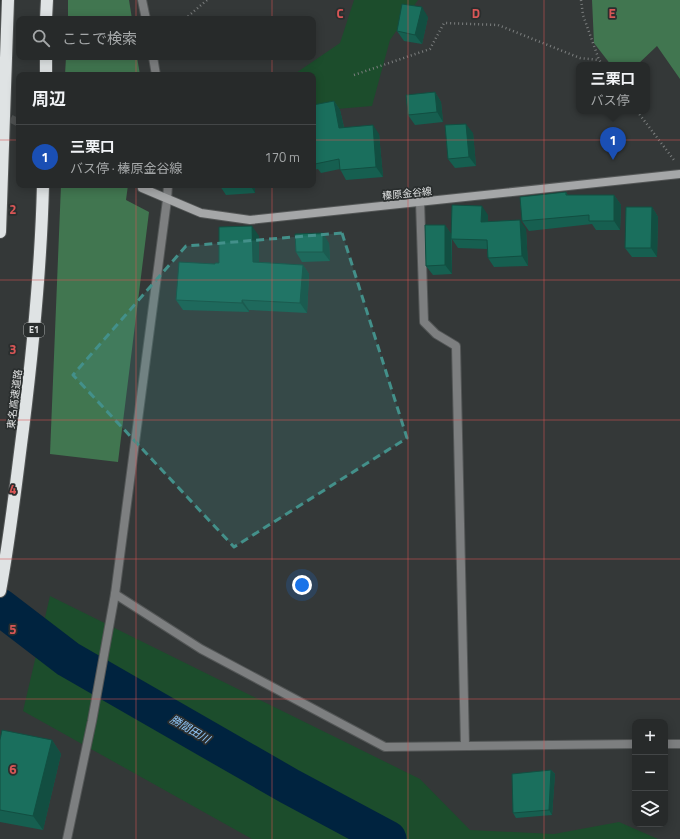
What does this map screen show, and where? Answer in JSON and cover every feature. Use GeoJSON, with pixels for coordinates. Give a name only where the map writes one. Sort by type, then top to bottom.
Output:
{"type":"FeatureCollection","features":[{"type":"Feature","properties":{"kind":"highway"},"geometry":{"type":"LineString","coordinates":[[0,232],[8,0]]}},
{"type":"Feature","properties":{"kind":"highway"},"geometry":{"type":"LineString","coordinates":[[46,16],[47,0]]}},
{"type":"Feature","properties":{"kind":"highway"},"geometry":{"type":"LineString","coordinates":[[46,60],[46,72]]}},
{"type":"Feature","properties":{"kind":"highway","name":"東名高速道路"},"geometry":{"type":"LineString","coordinates":[[0,591],[17,475],[31,358],[42,230],[43,188]]}},
{"type":"Feature","properties":{"kind":"main road","name":"榛原金谷線"},"geometry":{"type":"LineString","coordinates":[[142,188],[167,200],[201,213],[250,220],[680,174]]}},
{"type":"Feature","properties":{"kind":"street"},"geometry":{"type":"LineString","coordinates":[[142,0],[145,16]]}},
{"type":"Feature","properties":{"kind":"street"},"geometry":{"type":"LineString","coordinates":[[153,60],[155,72]]}},
{"type":"Feature","properties":{"kind":"street"},"geometry":{"type":"LineString","coordinates":[[67,839],[92,721],[115,594],[168,188]]}},
{"type":"Feature","properties":{"kind":"street"},"geometry":{"type":"LineString","coordinates":[[420,201],[424,322],[436,334],[456,346],[465,746]]}},
{"type":"Feature","properties":{"kind":"street"},"geometry":{"type":"LineString","coordinates":[[115,594],[201,648],[386,746],[632,744]]}},
{"type":"Feature","properties":{"kind":"street"},"geometry":{"type":"LineString","coordinates":[[668,744],[680,744]]}},
{"type":"Feature","properties":{"kind":"path"},"geometry":{"type":"LineString","coordinates":[[188,16],[207,0]]}},
{"type":"Feature","properties":{"kind":"path"},"geometry":{"type":"LineString","coordinates":[[354,75],[430,49],[444,24],[498,25],[580,58],[599,60],[583,15],[581,0]]}},
{"type":"Feature","properties":{"kind":"path"},"geometry":{"type":"LineString","coordinates":[[639,114],[675,162]]}},
{"type":"Feature","properties":{"kind":"highlighted area"},"geometry":{"type":"Polygon","coordinates":[[[342,233],[407,438],[234,547],[73,375],[186,246],[342,233]]]}},
{"type":"Feature","properties":{"kind":"green space"},"geometry":{"type":"Polygon","coordinates":[[[68,0],[129,0],[132,16],[68,16],[68,0]]]}},
{"type":"Feature","properties":{"kind":"green space"},"geometry":{"type":"Polygon","coordinates":[[[354,0],[418,0],[390,40],[372,106],[316,111],[316,72],[297,72],[340,43],[354,0]]]}},
{"type":"Feature","properties":{"kind":"green space"},"geometry":{"type":"Polygon","coordinates":[[[592,0],[680,0],[680,79],[657,46],[640,62],[609,62],[594,43],[592,0]]]}},
{"type":"Feature","properties":{"kind":"green space"},"geometry":{"type":"Polygon","coordinates":[[[66,60],[138,60],[140,72],[65,72],[66,60]]]}},
{"type":"Feature","properties":{"kind":"green space"},"geometry":{"type":"Polygon","coordinates":[[[61,188],[128,188],[126,200],[149,212],[118,462],[50,454],[61,188]]]}},
{"type":"Feature","properties":{"kind":"green space"},"geometry":{"type":"Polygon","coordinates":[[[50,596],[420,779],[470,830],[554,834],[619,822],[658,839],[252,839],[23,711],[50,596]]]}},
{"type":"Feature","properties":{"kind":"building"},"geometry":{"type":"Polygon","coordinates":[[[402,4],[422,7],[415,35],[397,31],[402,4]]]}},
{"type":"Feature","properties":{"kind":"building"},"geometry":{"type":"Polygon","coordinates":[[[435,92],[437,112],[408,115],[406,95],[435,92]]]}},
{"type":"Feature","properties":{"kind":"building"},"geometry":{"type":"Polygon","coordinates":[[[334,101],[339,128],[373,125],[376,167],[340,170],[339,159],[316,164],[316,104],[334,101]]]}},
{"type":"Feature","properties":{"kind":"building"},"geometry":{"type":"Polygon","coordinates":[[[466,124],[469,157],[448,159],[445,125],[466,124]]]}},
{"type":"Feature","properties":{"kind":"building"},"geometry":{"type":"Polygon","coordinates":[[[566,192],[566,195],[614,195],[614,221],[589,221],[589,215],[522,221],[520,197],[566,192]]]}},
{"type":"Feature","properties":{"kind":"building"},"geometry":{"type":"Polygon","coordinates":[[[452,205],[482,206],[481,222],[520,220],[522,256],[488,258],[487,240],[451,239],[452,205]]]}},
{"type":"Feature","properties":{"kind":"building"},"geometry":{"type":"Polygon","coordinates":[[[626,207],[652,207],[651,248],[625,248],[626,207]]]}},
{"type":"Feature","properties":{"kind":"building"},"geometry":{"type":"Polygon","coordinates":[[[425,225],[445,225],[445,265],[426,266],[425,225]]]}},
{"type":"Feature","properties":{"kind":"building"},"geometry":{"type":"Polygon","coordinates":[[[252,226],[253,262],[303,265],[300,303],[242,300],[242,303],[176,300],[179,262],[219,263],[219,227],[252,226]]]}},
{"type":"Feature","properties":{"kind":"building"},"geometry":{"type":"Polygon","coordinates":[[[323,233],[323,252],[296,252],[295,234],[323,233]]]}},
{"type":"Feature","properties":{"kind":"building"},"geometry":{"type":"Polygon","coordinates":[[[2,730],[52,740],[33,816],[0,810],[0,740],[2,730]]]}},
{"type":"Feature","properties":{"kind":"building"},"geometry":{"type":"Polygon","coordinates":[[[551,770],[549,810],[513,813],[512,774],[551,770]]]}},
{"type":"Feature","properties":{"kind":"waterway","name":"勝間田川"},"geometry":{"type":"LineString","coordinates":[[0,607],[68,659],[289,786],[388,839]]}},
{"type":"Feature","properties":{"kind":"tunnel"},"geometry":{"type":"LineString","coordinates":[[0,113],[16,121]]}},
{"type":"Feature","properties":{"kind":"place","name":"三栗口"},"geometry":{"type":"Point","coordinates":[613,160]}}]}
